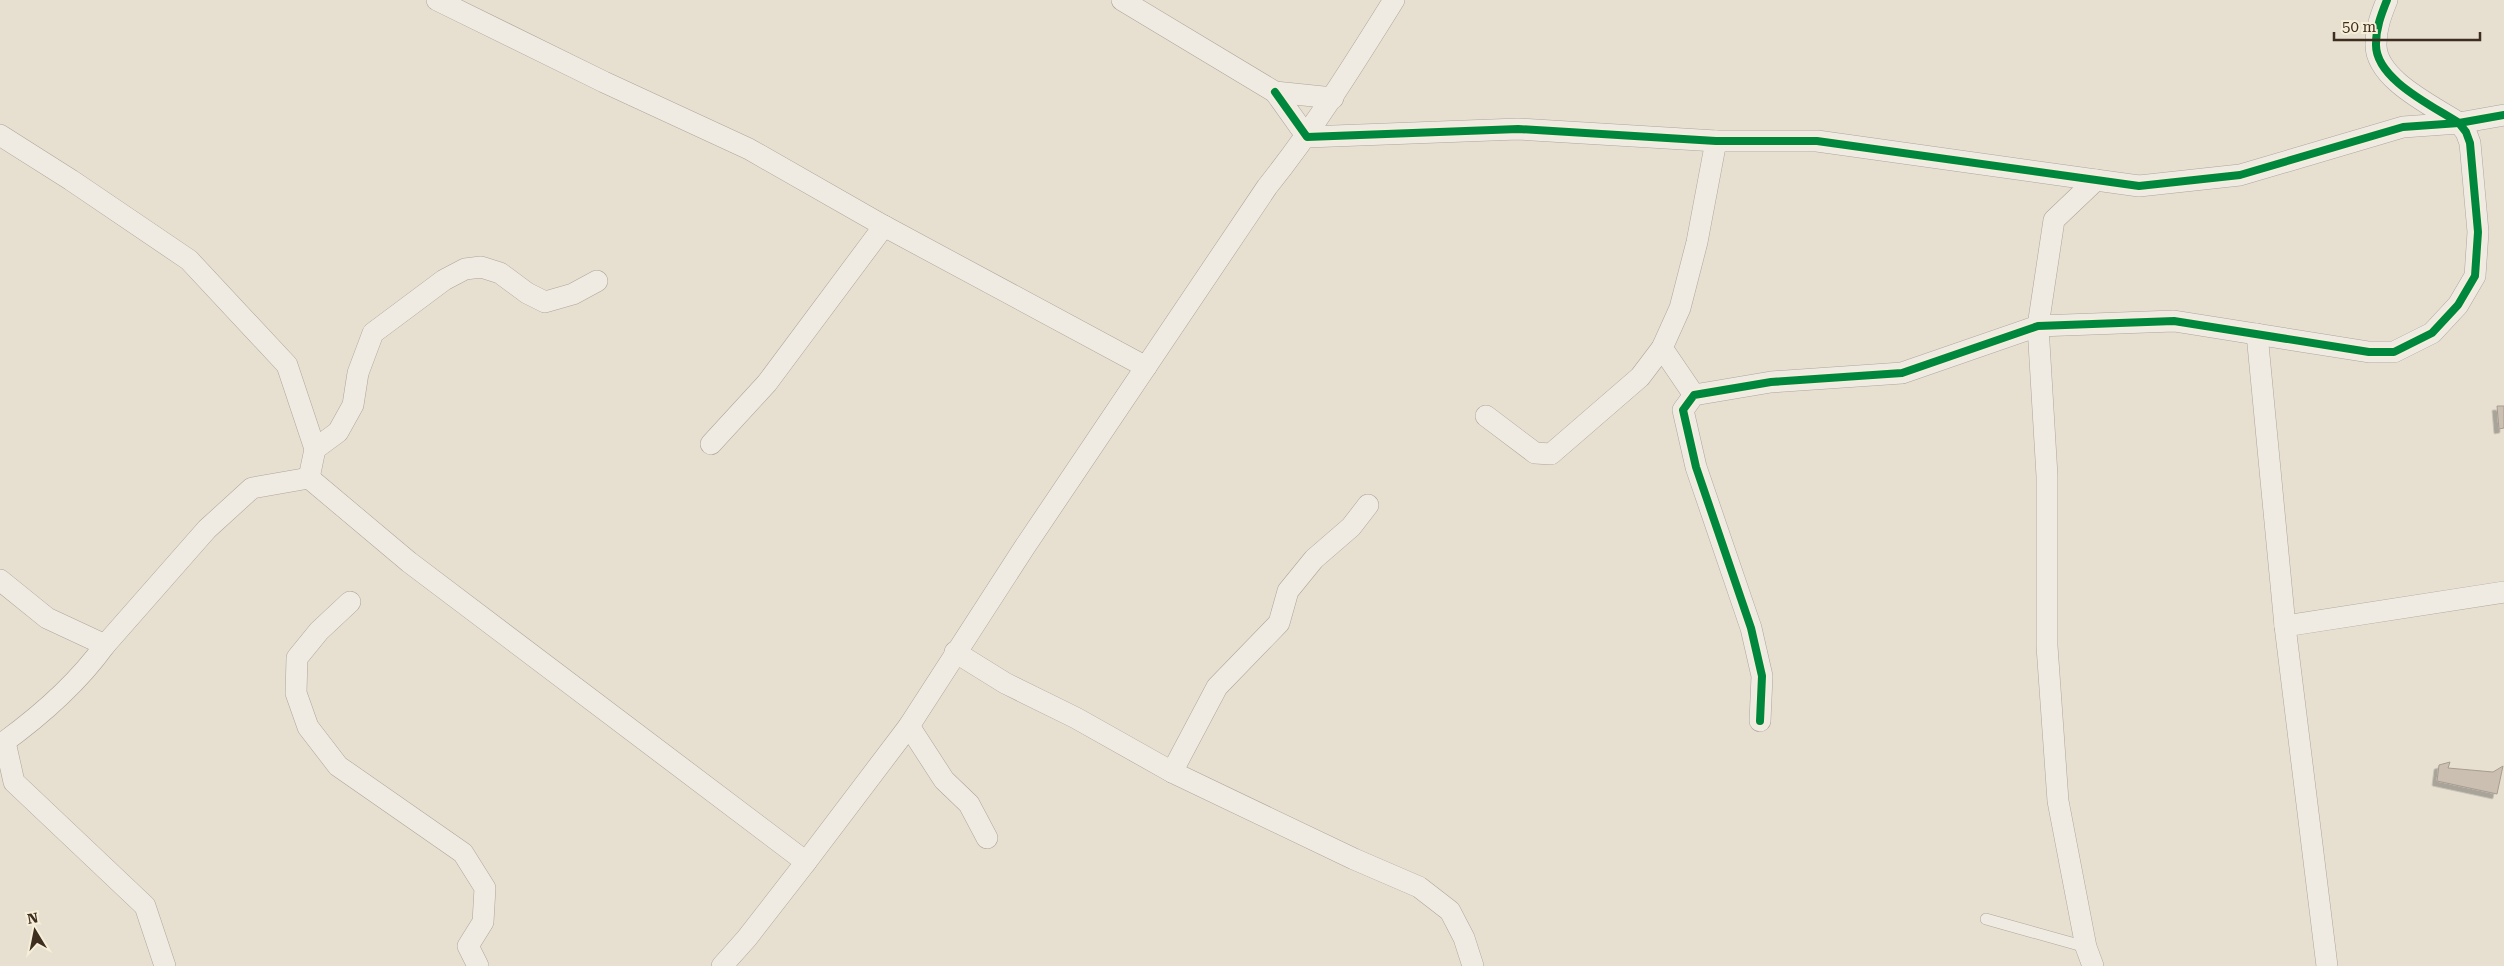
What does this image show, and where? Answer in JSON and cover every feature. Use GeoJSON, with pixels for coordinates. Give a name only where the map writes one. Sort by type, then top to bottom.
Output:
{"type":"FeatureCollection","features":[{"type":"Feature","properties":{"kind":"street"},"geometry":{"type":"LineString","coordinates":[[437,0],[604,82],[749,149],[884,226],[1146,367]]}},
{"type":"Feature","properties":{"kind":"street"},"geometry":{"type":"LineString","coordinates":[[1122,0],[1275,92],[1307,137]]}},
{"type":"Feature","properties":{"kind":"street"},"geometry":{"type":"LineString","coordinates":[[722,966],[747,938],[909,726],[955,652],[1268,186],[1307,137],[1394,0]]}},
{"type":"Feature","properties":{"kind":"street"},"geometry":{"type":"LineString","coordinates":[[1760,722],[1762,676],[1751,628],[1696,467],[1683,410],[1694,395],[1771,382],[1902,373],[2038,326],[2174,321],[2368,352],[2394,352],[2432,333],[2458,305],[2475,276],[2478,232],[2470,143],[2466,132],[2459,123],[2396,82],[2382,67],[2375,46],[2378,24],[2387,0]]}},
{"type":"Feature","properties":{"kind":"street"},"geometry":{"type":"LineString","coordinates":[[1275,92],[1333,98]]}},
{"type":"Feature","properties":{"kind":"street"},"geometry":{"type":"LineString","coordinates":[[1307,137],[1518,129],[1716,141],[1817,141],[2139,186],[2240,175],[2403,127],[2459,123],[2504,115]]}},
{"type":"Feature","properties":{"kind":"street"},"geometry":{"type":"LineString","coordinates":[[0,135],[71,180],[188,260],[287,365],[314,449],[309,478]]}},
{"type":"Feature","properties":{"kind":"street"},"geometry":{"type":"LineString","coordinates":[[1486,416],[1535,453],[1551,454],[1640,377],[1662,348],[1680,308],[1697,242],[1716,141]]}},
{"type":"Feature","properties":{"kind":"street"},"geometry":{"type":"LineString","coordinates":[[2090,957],[2058,800],[2047,646],[2047,476],[2038,326],[2054,220],[2096,180]]}},
{"type":"Feature","properties":{"kind":"street"},"geometry":{"type":"LineString","coordinates":[[711,444],[767,383],[884,226]]}},
{"type":"Feature","properties":{"kind":"street"},"geometry":{"type":"LineString","coordinates":[[314,449],[338,432],[353,406],[358,373],[373,333],[444,280],[464,269],[481,267],[500,273],[527,293],[546,302],[573,294],[598,281]]}},
{"type":"Feature","properties":{"kind":"street"},"geometry":{"type":"LineString","coordinates":[[2257,334],[2285,626],[2327,966]]}},
{"type":"Feature","properties":{"kind":"street"},"geometry":{"type":"LineString","coordinates":[[1662,348],[1694,395]]}},
{"type":"Feature","properties":{"kind":"street"},"geometry":{"type":"LineString","coordinates":[[165,966],[145,906],[14,782],[2,743],[57,698],[91,664],[105,645],[207,529],[252,488],[309,478],[409,562],[806,862]]}},
{"type":"Feature","properties":{"kind":"street"},"geometry":{"type":"LineString","coordinates":[[1172,772],[1218,687],[1279,623],[1288,591],[1314,559],[1351,528],[1368,506]]}},
{"type":"Feature","properties":{"kind":"street"},"geometry":{"type":"LineString","coordinates":[[0,580],[47,618],[105,645]]}},
{"type":"Feature","properties":{"kind":"street"},"geometry":{"type":"LineString","coordinates":[[2285,626],[2504,592]]}},
{"type":"Feature","properties":{"kind":"street"},"geometry":{"type":"LineString","coordinates":[[350,602],[319,631],[297,658],[296,693],[308,727],[338,766],[463,853],[485,888],[483,922],[468,946],[478,966]]}},
{"type":"Feature","properties":{"kind":"street"},"geometry":{"type":"LineString","coordinates":[[955,652],[1005,684],[1076,718],[1172,772],[1354,859],[1419,887],[1450,911],[1464,938],[1473,966]]}},
{"type":"Feature","properties":{"kind":"street"},"geometry":{"type":"LineString","coordinates":[[909,726],[944,780],[968,804],[987,838]]}},
{"type":"Feature","properties":{"kind":"lane"},"geometry":{"type":"LineString","coordinates":[[1986,919],[2090,957]]}},
{"type":"Feature","properties":{"kind":"building"},"geometry":{"type":"Polygon","coordinates":[[[2497,406],[2504,406],[2504,428],[2499,429],[2497,406]]]}},
{"type":"Feature","properties":{"kind":"building"},"geometry":{"type":"Polygon","coordinates":[[[2450,762],[2448,768],[2493,772],[2503,766],[2497,794],[2437,781],[2439,765],[2450,762]]]}},
{"type":"Feature","properties":{"kind":"cycle path"},"geometry":{"type":"LineString","coordinates":[[1760,721],[1762,676],[1751,628],[1696,467],[1683,410],[1694,395],[1771,382],[1902,373],[2038,326],[2174,321],[2369,352],[2394,352],[2432,333],[2458,305],[2475,276],[2478,232],[2470,143],[2466,132],[2459,123],[2407,90],[2385,69],[2378,57],[2376,38],[2387,0]]}},
{"type":"Feature","properties":{"kind":"cycle path"},"geometry":{"type":"LineString","coordinates":[[1275,92],[1307,137],[1518,129],[1716,141],[1817,141],[2139,186],[2240,175],[2403,127],[2459,123],[2504,115]]}}]}
